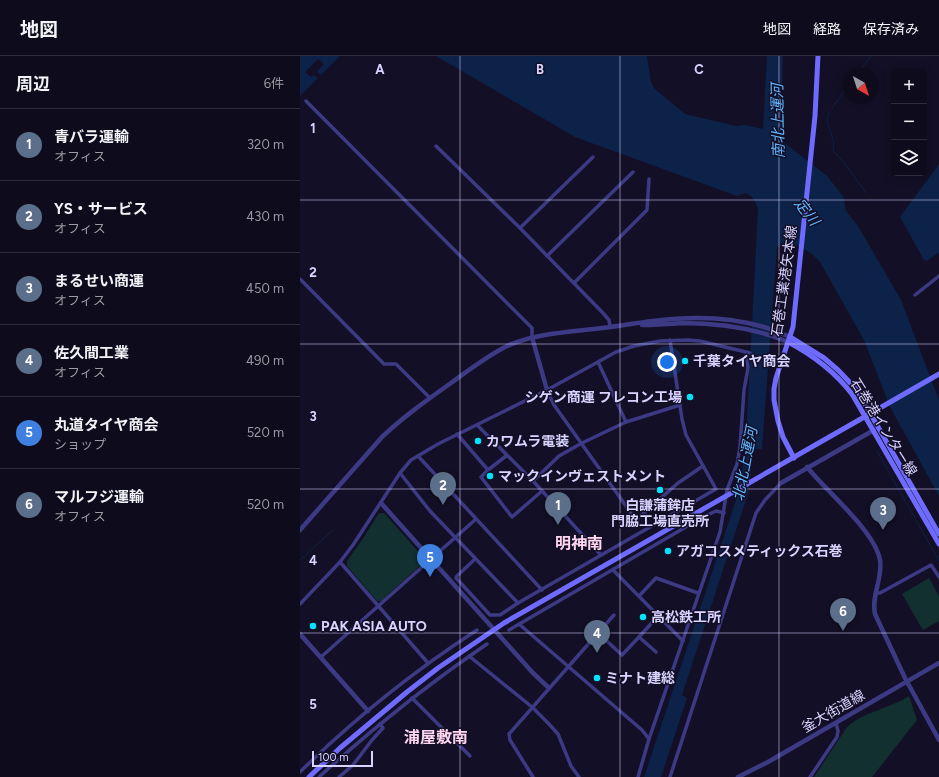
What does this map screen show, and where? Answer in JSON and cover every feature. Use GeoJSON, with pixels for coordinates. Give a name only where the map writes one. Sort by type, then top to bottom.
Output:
{"type":"FeatureCollection","features":[{"type":"Feature","properties":{"kind":"main road","name":"石巻工業港矢本線"},"geometry":{"type":"LineString","coordinates":[[794,458],[780,429],[774,400],[776,378],[793,327],[815,116],[818,56]]}},
{"type":"Feature","properties":{"kind":"main road","name":"石巻港インター線"},"geometry":{"type":"LineString","coordinates":[[789,339],[835,374],[852,394],[939,544]]}},
{"type":"Feature","properties":{"kind":"main road","name":"石巻港インター線"},"geometry":{"type":"LineString","coordinates":[[789,339],[824,358],[838,370],[856,390],[939,534]]}},
{"type":"Feature","properties":{"kind":"main road"},"geometry":{"type":"LineString","coordinates":[[309,777],[340,748],[407,692],[438,668],[495,630],[551,596],[939,374]]}},
{"type":"Feature","properties":{"kind":"street"},"geometry":{"type":"LineString","coordinates":[[306,101],[532,328],[532,337],[547,390],[554,404],[636,520],[678,483],[703,466]]}},
{"type":"Feature","properties":{"kind":"street"},"geometry":{"type":"LineString","coordinates":[[436,146],[574,283],[609,320],[610,327]]}},
{"type":"Feature","properties":{"kind":"street"},"geometry":{"type":"LineString","coordinates":[[520,228],[593,157]]}},
{"type":"Feature","properties":{"kind":"street"},"geometry":{"type":"LineString","coordinates":[[547,256],[633,172]]}},
{"type":"Feature","properties":{"kind":"street"},"geometry":{"type":"LineString","coordinates":[[574,283],[647,210],[649,179]]}},
{"type":"Feature","properties":{"kind":"street"},"geometry":{"type":"LineString","coordinates":[[915,295],[939,276]]}},
{"type":"Feature","properties":{"kind":"street"},"geometry":{"type":"LineString","coordinates":[[300,279],[384,364],[396,364],[430,398]]}},
{"type":"Feature","properties":{"kind":"street"},"geometry":{"type":"LineString","coordinates":[[300,530],[395,424],[496,352],[532,337],[654,320],[699,318],[728,319],[750,323],[774,330],[789,339]]}},
{"type":"Feature","properties":{"kind":"street"},"geometry":{"type":"LineString","coordinates":[[631,324],[730,325],[789,339]]}},
{"type":"Feature","properties":{"kind":"street"},"geometry":{"type":"LineString","coordinates":[[476,559],[456,576],[456,578],[490,615],[500,615],[518,603],[716,489],[686,435],[670,340]]}},
{"type":"Feature","properties":{"kind":"street"},"geometry":{"type":"LineString","coordinates":[[300,604],[340,562],[353,545],[400,473],[411,460],[457,434],[547,390],[616,352],[634,346],[670,340],[700,341],[748,352],[748,368],[744,390],[740,447],[737,464],[727,490],[720,532],[649,739],[638,777]]}},
{"type":"Feature","properties":{"kind":"street"},"geometry":{"type":"LineString","coordinates":[[598,362],[626,422]]}},
{"type":"Feature","properties":{"kind":"street"},"geometry":{"type":"LineString","coordinates":[[533,481],[560,456],[582,443],[626,422],[680,404]]}},
{"type":"Feature","properties":{"kind":"street"},"geometry":{"type":"LineString","coordinates":[[477,425],[506,456],[533,481],[601,556]]}},
{"type":"Feature","properties":{"kind":"street"},"geometry":{"type":"LineString","coordinates":[[670,777],[756,513],[765,500],[781,483],[874,430]]}},
{"type":"Feature","properties":{"kind":"street"},"geometry":{"type":"LineString","coordinates":[[457,434],[488,470]]}},
{"type":"Feature","properties":{"kind":"street"},"geometry":{"type":"LineString","coordinates":[[418,456],[542,590]]}},
{"type":"Feature","properties":{"kind":"street"},"geometry":{"type":"LineString","coordinates":[[506,456],[481,477],[512,517],[542,492]]}},
{"type":"Feature","properties":{"kind":"street"},"geometry":{"type":"LineString","coordinates":[[807,467],[859,524],[875,548],[880,559],[880,568],[874,603],[875,614],[907,682],[939,740]]}},
{"type":"Feature","properties":{"kind":"street"},"geometry":{"type":"LineString","coordinates":[[400,473],[430,511],[518,603]]}},
{"type":"Feature","properties":{"kind":"street"},"geometry":{"type":"LineString","coordinates":[[381,503],[533,673],[549,688]]}},
{"type":"Feature","properties":{"kind":"street"},"geometry":{"type":"LineString","coordinates":[[509,630],[708,515],[716,511],[724,513]]}},
{"type":"Feature","properties":{"kind":"street"},"geometry":{"type":"LineString","coordinates":[[321,657],[476,519]]}},
{"type":"Feature","properties":{"kind":"street"},"geometry":{"type":"LineString","coordinates":[[340,562],[428,663]]}},
{"type":"Feature","properties":{"kind":"street"},"geometry":{"type":"LineString","coordinates":[[876,593],[880,593],[931,564],[937,571],[939,577]]}},
{"type":"Feature","properties":{"kind":"street"},"geometry":{"type":"LineString","coordinates":[[613,570],[682,641]]}},
{"type":"Feature","properties":{"kind":"street"},"geometry":{"type":"LineString","coordinates":[[639,596],[656,578],[698,593]]}},
{"type":"Feature","properties":{"kind":"street"},"geometry":{"type":"LineString","coordinates":[[533,777],[510,740],[509,734],[614,616]]}},
{"type":"Feature","properties":{"kind":"street"},"geometry":{"type":"LineString","coordinates":[[598,633],[622,655],[658,616]]}},
{"type":"Feature","properties":{"kind":"street"},"geometry":{"type":"LineString","coordinates":[[519,624],[612,706],[642,730],[649,739]]}},
{"type":"Feature","properties":{"kind":"street"},"geometry":{"type":"LineString","coordinates":[[300,772],[368,711],[428,663],[477,630]]}},
{"type":"Feature","properties":{"kind":"street"},"geometry":{"type":"LineString","coordinates":[[300,634],[368,711]]}},
{"type":"Feature","properties":{"kind":"street"},"geometry":{"type":"LineString","coordinates":[[639,637],[656,652]]}},
{"type":"Feature","properties":{"kind":"street"},"geometry":{"type":"LineString","coordinates":[[319,777],[412,698],[487,644]]}},
{"type":"Feature","properties":{"kind":"street"},"geometry":{"type":"LineString","coordinates":[[470,656],[532,707],[558,734],[571,766],[579,777]]}},
{"type":"Feature","properties":{"kind":"street","name":"釜大街道線"},"geometry":{"type":"LineString","coordinates":[[738,777],[753,771],[939,663]]}},
{"type":"Feature","properties":{"kind":"street"},"geometry":{"type":"LineString","coordinates":[[412,698],[470,756]]}},
{"type":"Feature","properties":{"kind":"street"},"geometry":{"type":"LineString","coordinates":[[810,777],[837,737],[838,731],[836,723]]}},
{"type":"Feature","properties":{"kind":"street"},"geometry":{"type":"LineString","coordinates":[[339,777],[353,765],[383,728],[380,724]]}},
{"type":"Feature","properties":{"kind":"street"},"geometry":{"type":"LineString","coordinates":[[300,765],[304,768]]}},
{"type":"Feature","properties":{"kind":"green space"},"geometry":{"type":"Polygon","coordinates":[[[379,513],[384,513],[424,558],[423,563],[381,601],[377,601],[347,566],[347,561],[379,513]]]}},
{"type":"Feature","properties":{"kind":"green space"},"geometry":{"type":"Polygon","coordinates":[[[929,578],[939,596],[939,621],[923,630],[902,594],[929,578]]]}},
{"type":"Feature","properties":{"kind":"green space"},"geometry":{"type":"Polygon","coordinates":[[[909,696],[917,720],[872,777],[814,777],[847,727],[861,717],[909,696]]]}},
{"type":"Feature","properties":{"kind":"water"},"geometry":{"type":"Polygon","coordinates":[[[300,56],[340,56],[300,96],[300,56]]]}},
{"type":"Feature","properties":{"kind":"water"},"geometry":{"type":"Polygon","coordinates":[[[436,56],[647,56],[651,82],[654,88],[685,114],[736,126],[745,125],[763,129],[767,56],[783,56],[781,140],[827,176],[843,196],[846,211],[858,226],[901,300],[939,400],[939,496],[890,407],[864,340],[820,262],[811,253],[794,244],[777,247],[762,449],[754,449],[748,494],[682,695],[687,698],[661,777],[644,777],[737,497],[745,454],[758,210],[754,200],[746,193],[737,196],[575,137],[436,56]]]}},
{"type":"Feature","properties":{"kind":"water"},"geometry":{"type":"Polygon","coordinates":[[[939,164],[939,253],[927,261],[924,260],[900,217],[939,164]]]}},
{"type":"Feature","properties":{"kind":"pier"},"geometry":{"type":"Polygon","coordinates":[[[318,59],[324,64],[317,71],[321,75],[318,79],[314,75],[311,77],[305,72],[318,59]]]}},
{"type":"Feature","properties":{"kind":"waterway"},"geometry":{"type":"LineString","coordinates":[[862,68],[871,56]]}},
{"type":"Feature","properties":{"kind":"waterway"},"geometry":{"type":"LineString","coordinates":[[832,108],[843,93]]}},
{"type":"Feature","properties":{"kind":"waterway"},"geometry":{"type":"LineString","coordinates":[[829,112],[827,120],[832,136],[833,150],[866,193]]}},
{"type":"Feature","properties":{"kind":"waterway"},"geometry":{"type":"LineString","coordinates":[[877,451],[939,561]]}},
{"type":"Feature","properties":{"kind":"waterway"},"geometry":{"type":"LineString","coordinates":[[300,560],[333,530]]}},
{"type":"Feature","properties":{"kind":"place","name":"千葉タイヤ商会"},"geometry":{"type":"Point","coordinates":[685,361]}},
{"type":"Feature","properties":{"kind":"place","name":"シゲン商運 フレコン工場"},"geometry":{"type":"Point","coordinates":[690,397]}},
{"type":"Feature","properties":{"kind":"place","name":"カワムラ電装"},"geometry":{"type":"Point","coordinates":[478,441]}},
{"type":"Feature","properties":{"kind":"place","name":"マックインヴェストメント"},"geometry":{"type":"Point","coordinates":[490,476]}},
{"type":"Feature","properties":{"kind":"place","name":"白謙蒲鉾店 門脇工場直売所"},"geometry":{"type":"Point","coordinates":[660,490]}},
{"type":"Feature","properties":{"kind":"place","name":"YS・サービス"},"geometry":{"type":"Point","coordinates":[443,505]}},
{"type":"Feature","properties":{"kind":"place","name":"青バラ運輸"},"geometry":{"type":"Point","coordinates":[558,525]}},
{"type":"Feature","properties":{"kind":"place","name":"まるせい商運"},"geometry":{"type":"Point","coordinates":[883,530]}},
{"type":"Feature","properties":{"kind":"place","name":"アガコスメティックス石巻"},"geometry":{"type":"Point","coordinates":[668,551]}},
{"type":"Feature","properties":{"kind":"place","name":"丸道タイヤ商会"},"geometry":{"type":"Point","coordinates":[430,577]}},
{"type":"Feature","properties":{"kind":"place","name":"高松鉄工所"},"geometry":{"type":"Point","coordinates":[643,617]}},
{"type":"Feature","properties":{"kind":"place","name":"PAK ASIA AUTO"},"geometry":{"type":"Point","coordinates":[313,626]}},
{"type":"Feature","properties":{"kind":"place","name":"マルフジ運輸"},"geometry":{"type":"Point","coordinates":[843,631]}},
{"type":"Feature","properties":{"kind":"place","name":"佐久間工業"},"geometry":{"type":"Point","coordinates":[597,653]}},
{"type":"Feature","properties":{"kind":"place","name":"ミナト建総"},"geometry":{"type":"Point","coordinates":[597,678]}},
{"type":"Feature","properties":{"kind":"district","name":"明神南"},"geometry":{"type":"Point","coordinates":[579,543]}},
{"type":"Feature","properties":{"kind":"district","name":"浦屋敷南"},"geometry":{"type":"Point","coordinates":[436,737]}},
{"type":"Feature","properties":{"kind":"water label","name":"南北上運河"},"geometry":{"type":"Point","coordinates":[778,121]}},
{"type":"Feature","properties":{"kind":"water label","name":"定川"},"geometry":{"type":"Point","coordinates":[807,212]}},
{"type":"Feature","properties":{"kind":"water label","name":"北北上運河"},"geometry":{"type":"Point","coordinates":[745,464]}}]}
